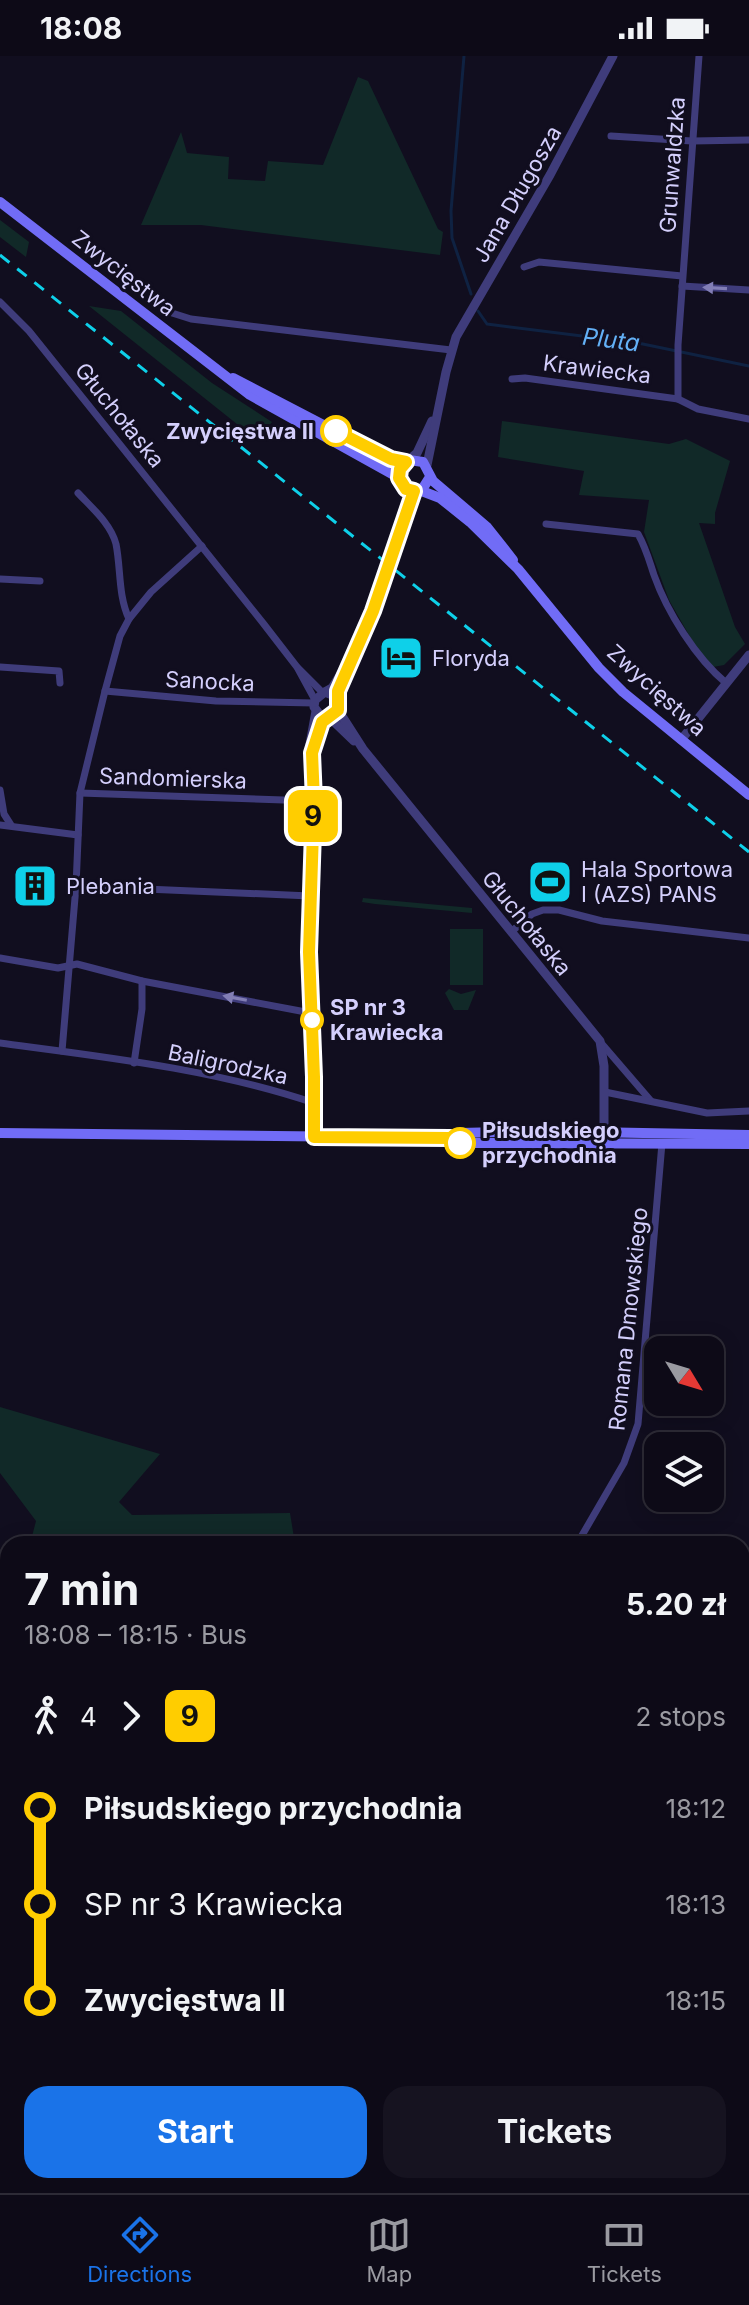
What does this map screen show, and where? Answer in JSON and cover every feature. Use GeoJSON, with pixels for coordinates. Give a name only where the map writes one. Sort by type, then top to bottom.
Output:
{"type":"FeatureCollection","features":[{"type":"Feature","properties":{"kind":"main road","name":"Zwycięstwa"},"geometry":{"type":"LineString","coordinates":[[0,202],[250,395],[399,478]]}},
{"type":"Feature","properties":{"kind":"main road","name":"Zwycięstwa"},"geometry":{"type":"LineString","coordinates":[[224,374],[379,454],[408,461]]}},
{"type":"Feature","properties":{"kind":"main road"},"geometry":{"type":"LineString","coordinates":[[419,460],[427,465],[430,477],[426,485],[416,491],[406,489],[399,478],[400,469],[408,461],[419,460]]}},
{"type":"Feature","properties":{"kind":"main road","name":"Zwycięstwa"},"geometry":{"type":"LineString","coordinates":[[430,477],[492,533],[518,569]]}},
{"type":"Feature","properties":{"kind":"main road","name":"Zwycięstwa"},"geometry":{"type":"LineString","coordinates":[[416,491],[433,494],[455,510],[518,569],[599,668],[623,692],[749,795]]}},
{"type":"Feature","properties":{"kind":"main road"},"geometry":{"type":"LineString","coordinates":[[0,1133],[450,1138],[460,1143],[749,1135]]}},
{"type":"Feature","properties":{"kind":"main road"},"geometry":{"type":"LineString","coordinates":[[663,1138],[749,1144]]}},
{"type":"Feature","properties":{"kind":"street","name":"Jana Długosza"},"geometry":{"type":"LineString","coordinates":[[451,350],[469,312],[550,175],[613,56]]}},
{"type":"Feature","properties":{"kind":"street","name":"Grunwaldzka"},"geometry":{"type":"LineString","coordinates":[[678,399],[682,276],[699,56]]}},
{"type":"Feature","properties":{"kind":"street"},"geometry":{"type":"LineString","coordinates":[[611,136],[692,141],[749,140]]}},
{"type":"Feature","properties":{"kind":"street"},"geometry":{"type":"LineString","coordinates":[[524,267],[539,262],[682,276]]}},
{"type":"Feature","properties":{"kind":"street"},"geometry":{"type":"LineString","coordinates":[[682,286],[749,290]]}},
{"type":"Feature","properties":{"kind":"street","name":"Głuchołaska"},"geometry":{"type":"LineString","coordinates":[[0,302],[29,331],[202,546],[297,667],[328,717],[363,749]]}},
{"type":"Feature","properties":{"kind":"street"},"geometry":{"type":"LineString","coordinates":[[172,313],[191,319],[451,350],[427,465]]}},
{"type":"Feature","properties":{"kind":"street","name":"Krawiecka"},"geometry":{"type":"LineString","coordinates":[[512,379],[678,399],[698,409],[749,419]]}},
{"type":"Feature","properties":{"kind":"street"},"geometry":{"type":"LineString","coordinates":[[408,461],[418,450],[437,410]]}},
{"type":"Feature","properties":{"kind":"street"},"geometry":{"type":"LineString","coordinates":[[312,753],[318,733],[328,717],[338,710],[337,697],[390,566],[416,491]]}},
{"type":"Feature","properties":{"kind":"street"},"geometry":{"type":"LineString","coordinates":[[78,493],[109,527],[115,542],[123,607],[129,619]]}},
{"type":"Feature","properties":{"kind":"street"},"geometry":{"type":"LineString","coordinates":[[546,524],[638,534],[668,603],[696,652],[706,666],[726,683]]}},
{"type":"Feature","properties":{"kind":"street"},"geometry":{"type":"LineString","coordinates":[[62,1051],[76,886],[80,793],[120,636],[129,619],[151,592],[202,546]]}},
{"type":"Feature","properties":{"kind":"street"},"geometry":{"type":"LineString","coordinates":[[0,579],[40,581]]}},
{"type":"Feature","properties":{"kind":"street"},"geometry":{"type":"LineString","coordinates":[[314,1137],[310,896],[314,801],[310,744],[319,700],[332,688],[355,653]]}},
{"type":"Feature","properties":{"kind":"street"},"geometry":{"type":"LineString","coordinates":[[681,740],[749,655]]}},
{"type":"Feature","properties":{"kind":"street"},"geometry":{"type":"LineString","coordinates":[[0,667],[59,671],[60,683]]}},
{"type":"Feature","properties":{"kind":"street","name":"Sanocka"},"geometry":{"type":"LineString","coordinates":[[105,691],[216,701],[319,700]]}},
{"type":"Feature","properties":{"kind":"street"},"geometry":{"type":"LineString","coordinates":[[319,700],[337,697]]}},
{"type":"Feature","properties":{"kind":"street","name":"Głuchołaska"},"geometry":{"type":"LineString","coordinates":[[338,710],[363,749],[600,1041]]}},
{"type":"Feature","properties":{"kind":"street"},"geometry":{"type":"LineString","coordinates":[[0,790],[4,814],[11,825]]}},
{"type":"Feature","properties":{"kind":"street","name":"Sandomierska"},"geometry":{"type":"LineString","coordinates":[[80,793],[314,801]]}},
{"type":"Feature","properties":{"kind":"street"},"geometry":{"type":"LineString","coordinates":[[0,825],[78,835]]}},
{"type":"Feature","properties":{"kind":"street"},"geometry":{"type":"LineString","coordinates":[[76,886],[310,896]]}},
{"type":"Feature","properties":{"kind":"street"},"geometry":{"type":"LineString","coordinates":[[511,932],[532,914],[559,910],[602,921],[749,938]]}},
{"type":"Feature","properties":{"kind":"street"},"geometry":{"type":"LineString","coordinates":[[0,958],[58,968],[77,964],[142,981],[311,1013]]}},
{"type":"Feature","properties":{"kind":"street","name":"Baligrodzka"},"geometry":{"type":"LineString","coordinates":[[134,1063],[142,1009],[142,981]]}},
{"type":"Feature","properties":{"kind":"street"},"geometry":{"type":"LineString","coordinates":[[600,1041],[605,1092],[604,1137]]}},
{"type":"Feature","properties":{"kind":"street"},"geometry":{"type":"LineString","coordinates":[[600,1041],[653,1102]]}},
{"type":"Feature","properties":{"kind":"street","name":"Baligrodzka"},"geometry":{"type":"LineString","coordinates":[[0,1043],[134,1063],[264,1088],[314,1103]]}},
{"type":"Feature","properties":{"kind":"street"},"geometry":{"type":"LineString","coordinates":[[605,1092],[707,1113],[749,1111]]}},
{"type":"Feature","properties":{"kind":"street","name":"Romana Dmowskiego"},"geometry":{"type":"LineString","coordinates":[[582,1536],[624,1463],[638,1424],[663,1138]]}},
{"type":"Feature","properties":{"kind":"green space"},"geometry":{"type":"Polygon","coordinates":[[[358,77],[368,81],[438,229],[443,232],[440,255],[201,225],[141,225],[181,132],[187,153],[229,157],[228,179],[265,181],[268,161],[323,165],[358,77]]]}},
{"type":"Feature","properties":{"kind":"green space"},"geometry":{"type":"Polygon","coordinates":[[[0,220],[29,242],[26,257],[0,237],[0,220]]]}},
{"type":"Feature","properties":{"kind":"green space"},"geometry":{"type":"Polygon","coordinates":[[[89,306],[121,311],[212,383],[272,422],[257,440],[89,306]]]}},
{"type":"Feature","properties":{"kind":"green space"},"geometry":{"type":"Polygon","coordinates":[[[502,421],[669,444],[686,439],[730,461],[715,513],[715,524],[699,523],[735,627],[745,644],[724,665],[713,667],[697,649],[669,600],[644,532],[649,500],[579,495],[584,471],[498,457],[502,421]]]}},
{"type":"Feature","properties":{"kind":"green space"},"geometry":{"type":"Polygon","coordinates":[[[363,898],[472,908],[472,913],[375,904],[362,902],[363,898]]]}},
{"type":"Feature","properties":{"kind":"green space"},"geometry":{"type":"Polygon","coordinates":[[[450,929],[483,929],[483,985],[450,985],[450,929]]]}},
{"type":"Feature","properties":{"kind":"green space"},"geometry":{"type":"Polygon","coordinates":[[[449,989],[461,994],[476,990],[468,1010],[454,1010],[445,993],[449,989]]]}},
{"type":"Feature","properties":{"kind":"green space"},"geometry":{"type":"Polygon","coordinates":[[[0,1407],[160,1454],[119,1502],[132,1515],[290,1513],[294,1536],[32,1536],[36,1521],[0,1473],[0,1407]]]}},
{"type":"Feature","properties":{"kind":"waterway","name":"Pluta"},"geometry":{"type":"LineString","coordinates":[[464,56],[451,211],[452,238],[471,294]]}},
{"type":"Feature","properties":{"kind":"waterway","name":"Pluta"},"geometry":{"type":"LineString","coordinates":[[478,311],[487,324],[638,343],[749,366]]}},
{"type":"Feature","properties":{"kind":"railway"},"geometry":{"type":"LineString","coordinates":[[0,255],[749,852]]}},
{"type":"Feature","properties":{"kind":"bus line","name":"9"},"geometry":{"type":"LineString","coordinates":[[336,431],[391,459],[406,462],[400,469],[400,482],[406,489],[414,491],[373,611],[346,679],[338,691],[340,706],[333,716],[322,722],[312,753],[314,801],[309,952],[314,1137],[450,1138],[460,1143]]}},
{"type":"Feature","properties":{"kind":"place","name":"Zwycięstwa II"},"geometry":{"type":"Point","coordinates":[336,431]}},
{"type":"Feature","properties":{"kind":"place","name":"Floryda"},"geometry":{"type":"Point","coordinates":[401,658]}},
{"type":"Feature","properties":{"kind":"place","name":"Hala Sportowa I (AZS) PANS"},"geometry":{"type":"Point","coordinates":[550,882]}},
{"type":"Feature","properties":{"kind":"place","name":"Plebania"},"geometry":{"type":"Point","coordinates":[35,886]}},
{"type":"Feature","properties":{"kind":"place","name":"SP nr 3 Krawiecka"},"geometry":{"type":"Point","coordinates":[312,1020]}},
{"type":"Feature","properties":{"kind":"place","name":"Piłsudskiego przychodnia"},"geometry":{"type":"Point","coordinates":[460,1143]}}]}
